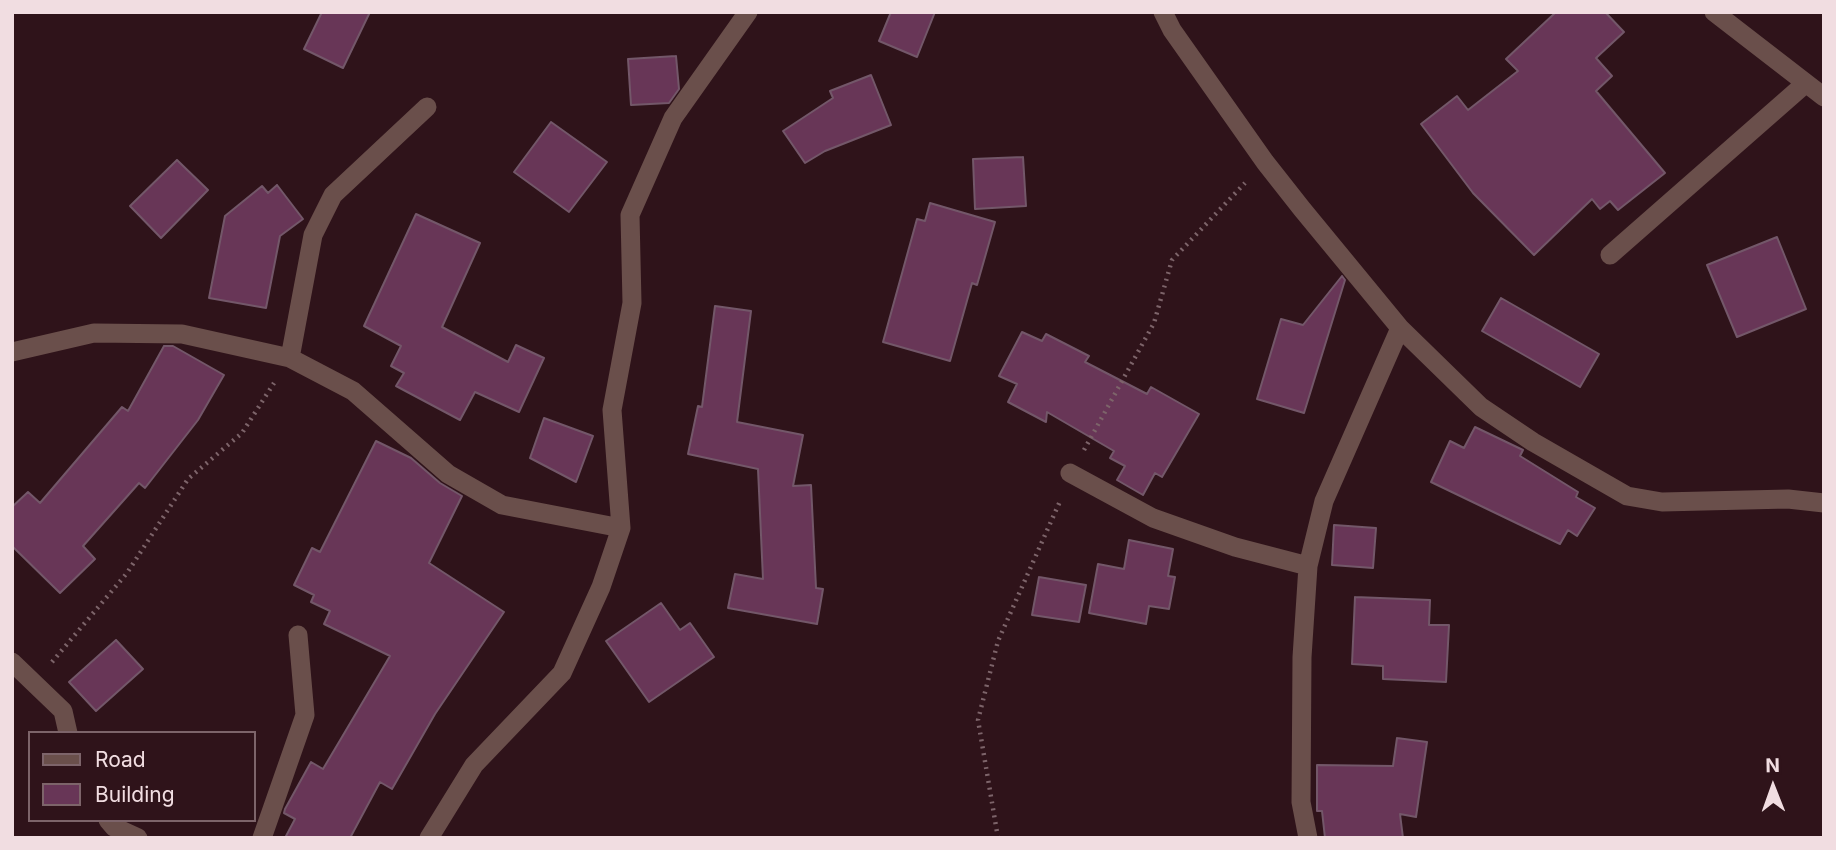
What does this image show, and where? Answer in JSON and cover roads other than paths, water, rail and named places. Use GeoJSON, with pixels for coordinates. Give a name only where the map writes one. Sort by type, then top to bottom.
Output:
{"type":"FeatureCollection","features":[{"type":"Feature","properties":{"kind":"street"},"geometry":{"type":"LineString","coordinates":[[429,838],[474,765],[562,673],[601,587],[621,528],[612,410],[632,303],[630,215],[673,118],[748,12]]}},
{"type":"Feature","properties":{"kind":"street"},"geometry":{"type":"LineString","coordinates":[[1163,12],[1172,30],[1265,162],[1400,328],[1481,407],[1556,456],[1627,496],[1662,502],[1788,499],[1824,503]]}},
{"type":"Feature","properties":{"kind":"street"},"geometry":{"type":"LineString","coordinates":[[1714,12],[1824,97]]}},
{"type":"Feature","properties":{"kind":"street"},"geometry":{"type":"LineString","coordinates":[[1610,255],[1806,83]]}},
{"type":"Feature","properties":{"kind":"street"},"geometry":{"type":"LineString","coordinates":[[290,358],[313,235],[333,195],[427,107]]}},
{"type":"Feature","properties":{"kind":"street"},"geometry":{"type":"LineString","coordinates":[[1308,838],[1301,802],[1302,657],[1308,566],[1324,501],[1400,328]]}},
{"type":"Feature","properties":{"kind":"street"},"geometry":{"type":"LineString","coordinates":[[12,352],[94,332],[169,334],[290,358],[353,391],[448,474],[502,505],[621,528]]}},
{"type":"Feature","properties":{"kind":"street"},"geometry":{"type":"LineString","coordinates":[[1070,473],[1153,518],[1235,547],[1308,566]]}},
{"type":"Feature","properties":{"kind":"street"},"geometry":{"type":"LineString","coordinates":[[262,838],[305,715],[298,635]]}},
{"type":"Feature","properties":{"kind":"street"},"geometry":{"type":"LineString","coordinates":[[12,662],[36,682],[63,711],[68,731]]}},
{"type":"Feature","properties":{"kind":"street"},"geometry":{"type":"LineString","coordinates":[[110,822],[114,827],[138,838]]}}]}
